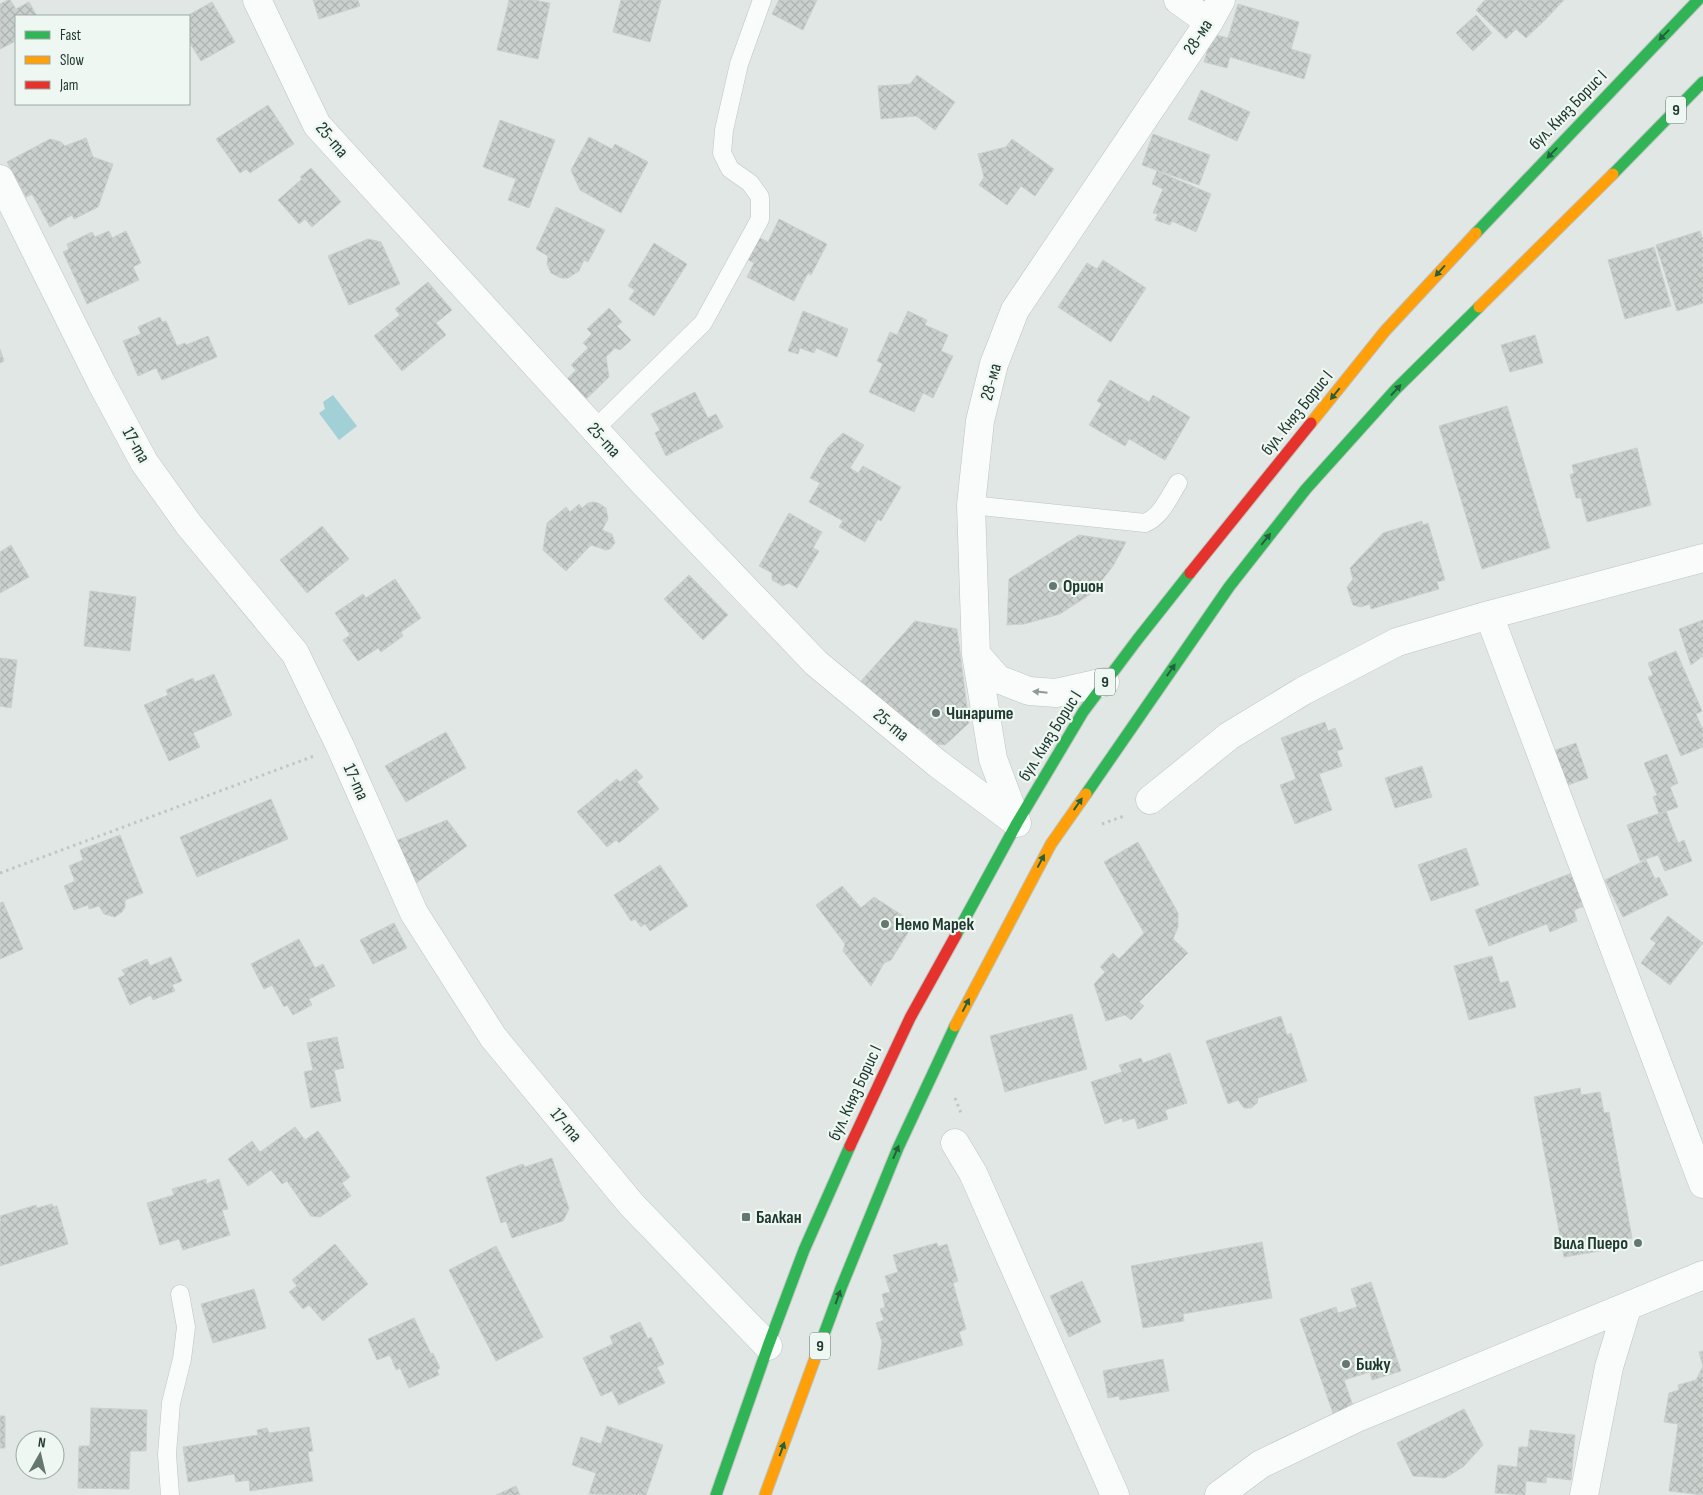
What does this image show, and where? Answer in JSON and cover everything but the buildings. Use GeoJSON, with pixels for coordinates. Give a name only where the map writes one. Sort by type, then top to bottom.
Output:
{"type":"FeatureCollection","features":[{"type":"Feature","properties":{"kind":"highway","name":"бул. Княз Борис I"},"geometry":{"type":"LineString","coordinates":[[716,1495],[804,1250],[865,1110],[910,1018],[1017,824],[1083,712],[1149,624],[1385,331],[1698,0]]}},
{"type":"Feature","properties":{"kind":"highway","name":"9"},"geometry":{"type":"LineString","coordinates":[[766,1495],[842,1288],[898,1148],[946,1043],[1051,844],[1229,586],[1306,490],[1396,389],[1649,139],[1703,82]]}},
{"type":"Feature","properties":{"kind":"highway"},"geometry":{"type":"LineString","coordinates":[[1649,139],[1703,88]]}},
{"type":"Feature","properties":{"kind":"street","name":"25-та"},"geometry":{"type":"LineString","coordinates":[[257,0],[317,125],[595,430],[816,663],[938,764],[1017,824]]}},
{"type":"Feature","properties":{"kind":"street"},"geometry":{"type":"LineString","coordinates":[[1178,0],[1215,11]]}},
{"type":"Feature","properties":{"kind":"street","name":"28-ма"},"geometry":{"type":"LineString","coordinates":[[1017,824],[993,759],[976,654],[971,505],[980,421],[994,364],[1014,310],[1215,11]]}},
{"type":"Feature","properties":{"kind":"street","name":"17-та"},"geometry":{"type":"LineString","coordinates":[[0,179],[101,382],[144,462],[189,526],[295,653],[340,746],[414,913],[493,1037],[631,1204],[768,1346]]}},
{"type":"Feature","properties":{"kind":"street"},"geometry":{"type":"LineString","coordinates":[[1150,800],[1229,736],[1303,691],[1397,642],[1489,615],[1703,558]]}},
{"type":"Feature","properties":{"kind":"street"},"geometry":{"type":"LineString","coordinates":[[1489,615],[1703,1184]]}},
{"type":"Feature","properties":{"kind":"street"},"geometry":{"type":"LineString","coordinates":[[976,654],[998,679],[1028,691],[1056,694],[1105,682]]}},
{"type":"Feature","properties":{"kind":"street"},"geometry":{"type":"LineString","coordinates":[[955,1143],[973,1173],[1115,1495]]}},
{"type":"Feature","properties":{"kind":"street"},"geometry":{"type":"LineString","coordinates":[[1219,1495],[1261,1464],[1359,1417],[1627,1308],[1703,1275]]}},
{"type":"Feature","properties":{"kind":"street"},"geometry":{"type":"LineString","coordinates":[[1584,1495],[1609,1367],[1627,1308]]}},
{"type":"Feature","properties":{"kind":"lane"},"geometry":{"type":"LineString","coordinates":[[595,430],[704,323],[760,219],[760,197],[750,184],[730,169],[722,153],[724,130],[739,64],[762,0]]}},
{"type":"Feature","properties":{"kind":"lane"},"geometry":{"type":"LineString","coordinates":[[971,505],[1145,523],[1154,520],[1178,483]]}},
{"type":"Feature","properties":{"kind":"lane"},"geometry":{"type":"LineString","coordinates":[[170,1495],[167,1454],[171,1403],[182,1359],[186,1327],[180,1294]]}},
{"type":"Feature","properties":{"kind":"path"},"geometry":{"type":"LineString","coordinates":[[0,873],[340,746]]}},
{"type":"Feature","properties":{"kind":"water"},"geometry":{"type":"Polygon","coordinates":[[[333,395],[357,426],[339,440],[319,413],[325,409],[323,402],[333,395]]]}},
{"type":"Feature","properties":{"kind":"traffic: fast"},"geometry":{"type":"LineString","coordinates":[[1476,233],[1698,0]]}},
{"type":"Feature","properties":{"kind":"traffic: fast"},"geometry":{"type":"LineString","coordinates":[[1613,174],[1703,82]]}},
{"type":"Feature","properties":{"kind":"traffic: fast"},"geometry":{"type":"LineString","coordinates":[[1086,794],[1229,587],[1306,489],[1396,389],[1479,307]]}},
{"type":"Feature","properties":{"kind":"traffic: fast"},"geometry":{"type":"LineString","coordinates":[[956,935],[1017,823],[1083,712],[1190,573]]}},
{"type":"Feature","properties":{"kind":"traffic: fast"},"geometry":{"type":"LineString","coordinates":[[817,1353],[841,1288],[898,1148],[955,1026]]}},
{"type":"Feature","properties":{"kind":"traffic: fast"},"geometry":{"type":"LineString","coordinates":[[716,1495],[804,1250],[850,1146]]}},
{"type":"Feature","properties":{"kind":"traffic: slow"},"geometry":{"type":"LineString","coordinates":[[1479,307],[1613,174]]}},
{"type":"Feature","properties":{"kind":"traffic: slow"},"geometry":{"type":"LineString","coordinates":[[1311,423],[1385,331],[1476,233]]}},
{"type":"Feature","properties":{"kind":"traffic: slow"},"geometry":{"type":"LineString","coordinates":[[955,1026],[1051,844],[1086,794]]}},
{"type":"Feature","properties":{"kind":"traffic: slow"},"geometry":{"type":"LineString","coordinates":[[765,1495],[817,1353]]}},
{"type":"Feature","properties":{"kind":"traffic: jam"},"geometry":{"type":"LineString","coordinates":[[1190,573],[1311,423]]}},
{"type":"Feature","properties":{"kind":"traffic: jam"},"geometry":{"type":"LineString","coordinates":[[850,1146],[910,1018],[956,935]]}},
{"type":"Feature","properties":{"kind":"place","name":"Орион"},"geometry":{"type":"Point","coordinates":[1053,586]}},
{"type":"Feature","properties":{"kind":"place","name":"Чинарите"},"geometry":{"type":"Point","coordinates":[936,713]}},
{"type":"Feature","properties":{"kind":"place","name":"Немо Марек"},"geometry":{"type":"Point","coordinates":[885,924]}},
{"type":"Feature","properties":{"kind":"place","name":"Балкан"},"geometry":{"type":"Point","coordinates":[746,1217]}},
{"type":"Feature","properties":{"kind":"place","name":"Вила Пиеро"},"geometry":{"type":"Point","coordinates":[1638,1243]}},
{"type":"Feature","properties":{"kind":"place","name":"Бижу"},"geometry":{"type":"Point","coordinates":[1346,1364]}}]}
